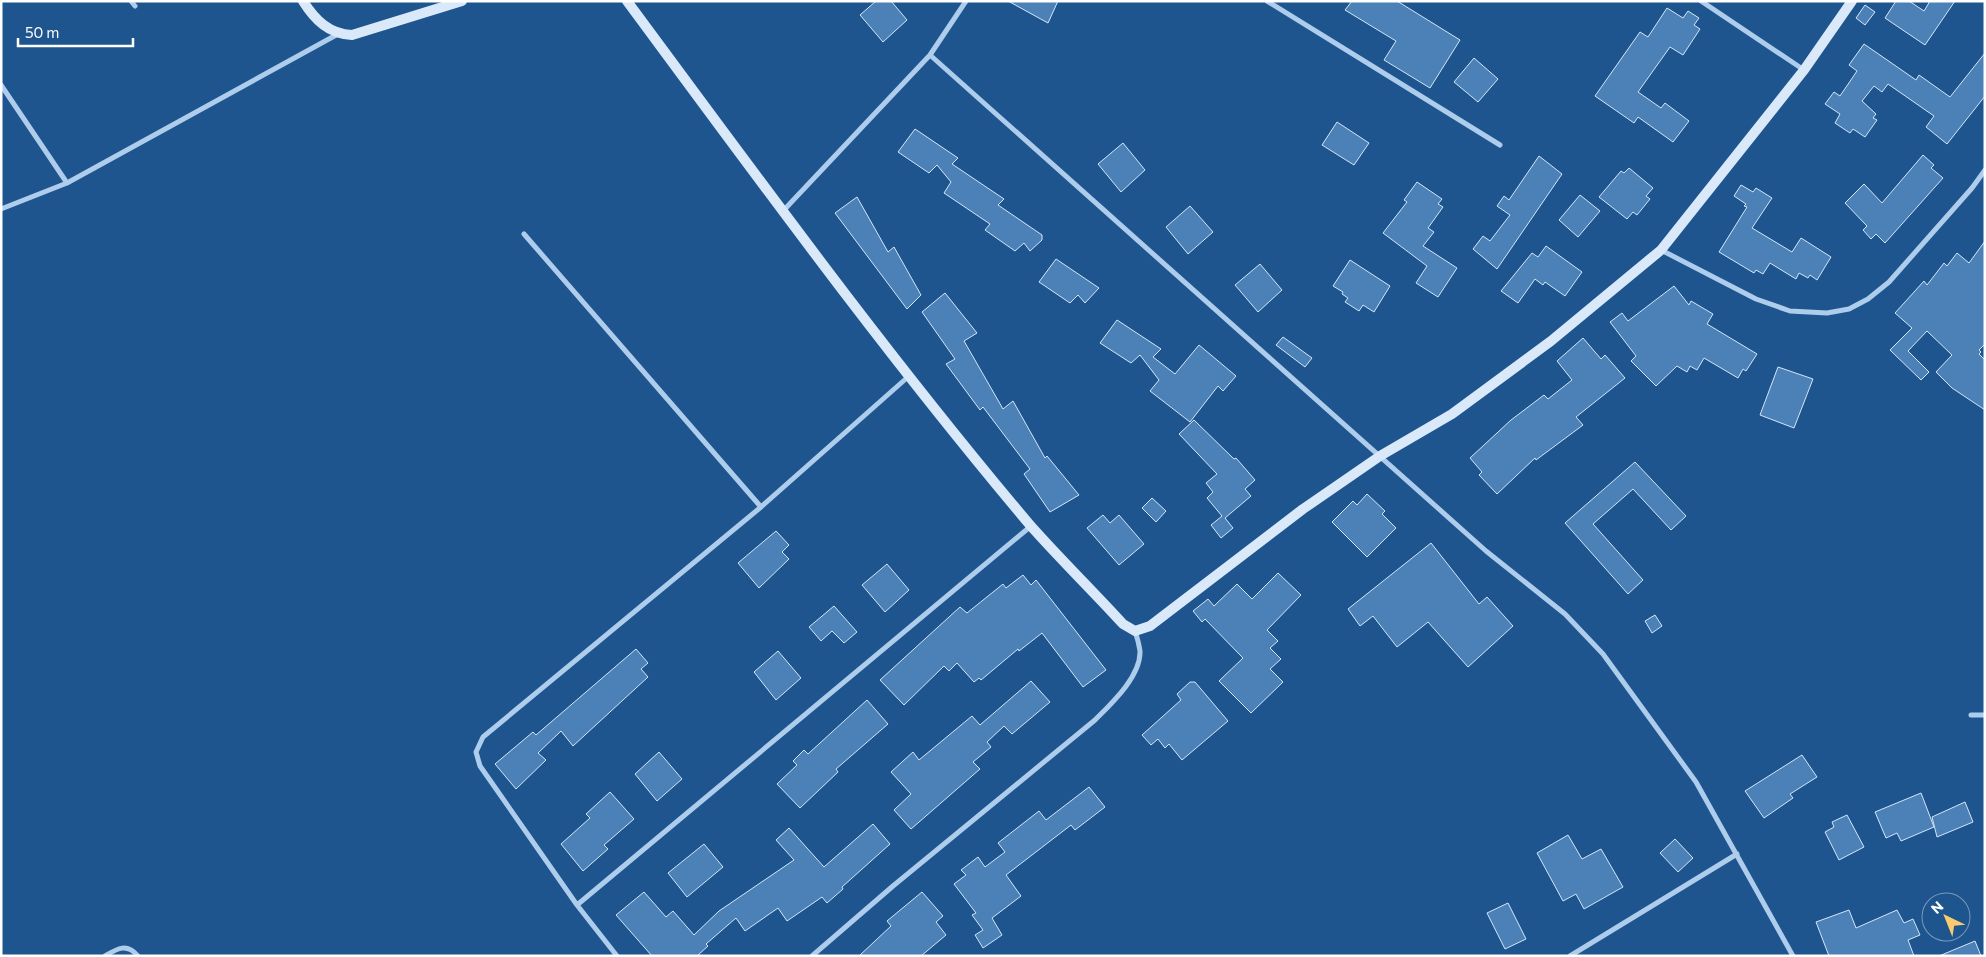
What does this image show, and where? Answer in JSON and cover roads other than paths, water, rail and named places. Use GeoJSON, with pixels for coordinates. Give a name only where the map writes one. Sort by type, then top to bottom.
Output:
{"type":"FeatureCollection","features":[{"type":"Feature","properties":{"kind":"street"},"geometry":{"type":"LineString","coordinates":[[303,1],[322,24],[339,34],[352,35],[462,1]]}},
{"type":"Feature","properties":{"kind":"street"},"geometry":{"type":"LineString","coordinates":[[628,1],[783,212],[909,376],[1032,526],[1124,624],[1135,631],[1140,652],[1136,671],[1113,701],[1095,720],[893,886],[812,956]]}},
{"type":"Feature","properties":{"kind":"street"},"geometry":{"type":"LineString","coordinates":[[783,212],[930,55],[966,1]]}},
{"type":"Feature","properties":{"kind":"street"},"geometry":{"type":"LineString","coordinates":[[1267,1],[1500,145]]}},
{"type":"Feature","properties":{"kind":"street"},"geometry":{"type":"LineString","coordinates":[[1701,1],[1804,70]]}},
{"type":"Feature","properties":{"kind":"street"},"geometry":{"type":"LineString","coordinates":[[1135,631],[1150,626],[1303,509],[1380,456],[1452,414],[1551,342],[1661,250],[1804,70],[1852,1]]}},
{"type":"Feature","properties":{"kind":"street"},"geometry":{"type":"LineString","coordinates":[[1,208],[67,183],[339,34]]}},
{"type":"Feature","properties":{"kind":"street"},"geometry":{"type":"LineString","coordinates":[[930,55],[1486,551],[1565,614],[1603,654],[1696,782],[1793,956]]}},
{"type":"Feature","properties":{"kind":"street"},"geometry":{"type":"LineString","coordinates":[[1,84],[67,183]]}},
{"type":"Feature","properties":{"kind":"street"},"geometry":{"type":"LineString","coordinates":[[1661,250],[1756,299],[1790,310],[1827,314],[1848,309],[1868,299],[1889,282],[1972,188],[1985,170]]}},
{"type":"Feature","properties":{"kind":"street"},"geometry":{"type":"LineString","coordinates":[[524,234],[761,507]]}},
{"type":"Feature","properties":{"kind":"street"},"geometry":{"type":"LineString","coordinates":[[617,956],[480,766],[476,752],[483,737],[761,507],[909,376]]}},
{"type":"Feature","properties":{"kind":"street"},"geometry":{"type":"LineString","coordinates":[[578,904],[1032,526]]}},
{"type":"Feature","properties":{"kind":"street"},"geometry":{"type":"LineString","coordinates":[[1971,715],[1985,715]]}},
{"type":"Feature","properties":{"kind":"street"},"geometry":{"type":"LineString","coordinates":[[1570,956],[1737,854]]}},
{"type":"Feature","properties":{"kind":"street"},"geometry":{"type":"LineString","coordinates":[[105,956],[117,948],[126,947],[134,950],[138,956]]}}]}
